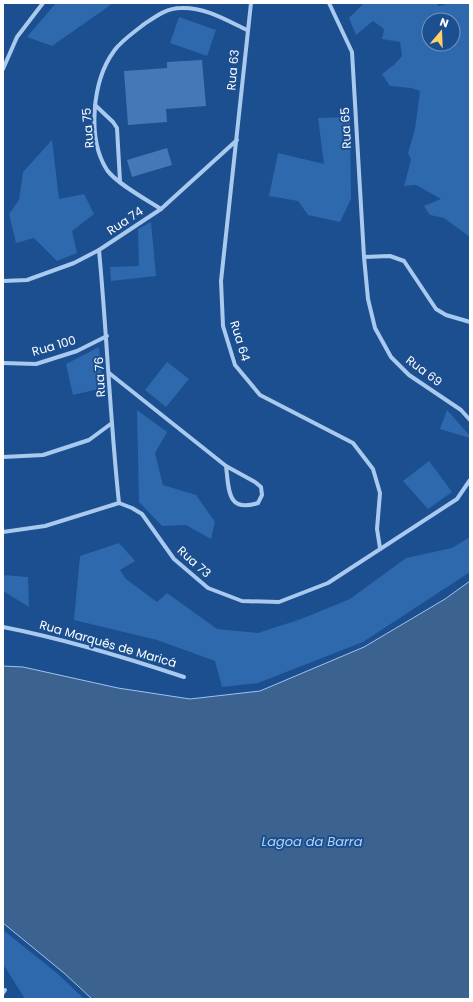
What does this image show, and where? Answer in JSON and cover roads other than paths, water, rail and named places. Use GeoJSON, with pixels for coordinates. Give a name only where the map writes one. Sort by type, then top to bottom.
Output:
{"type":"FeatureCollection","features":[{"type":"Feature","properties":{"kind":"street"},"geometry":{"type":"LineString","coordinates":[[3,69],[17,38],[44,3]]}},
{"type":"Feature","properties":{"kind":"street","name":"Rua 63"},"geometry":{"type":"LineString","coordinates":[[237,139],[247,30],[251,3]]}},
{"type":"Feature","properties":{"kind":"street","name":"Rua 65"},"geometry":{"type":"LineString","coordinates":[[329,3],[352,52],[364,258]]}},
{"type":"Feature","properties":{"kind":"street","name":"Rua 75"},"geometry":{"type":"LineString","coordinates":[[161,209],[108,172],[101,158],[97,144],[95,105],[102,74],[114,51],[129,36],[162,12],[181,8],[209,12],[247,30]]}},
{"type":"Feature","properties":{"kind":"street"},"geometry":{"type":"LineString","coordinates":[[95,105],[114,122],[117,128],[120,181]]}},
{"type":"Feature","properties":{"kind":"street","name":"Rua 74"},"geometry":{"type":"LineString","coordinates":[[3,281],[27,280],[74,263],[99,250],[161,209],[237,139]]}},
{"type":"Feature","properties":{"kind":"street","name":"Rua 64"},"geometry":{"type":"LineString","coordinates":[[237,139],[220,280],[223,326],[235,364],[260,395],[353,443],[373,469],[380,493],[377,529],[380,548]]}},
{"type":"Feature","properties":{"kind":"street","name":"Rua 76"},"geometry":{"type":"LineString","coordinates":[[99,250],[107,336],[112,423],[120,503]]}},
{"type":"Feature","properties":{"kind":"street"},"geometry":{"type":"LineString","coordinates":[[364,258],[390,256],[404,261],[436,309],[446,315],[470,322]]}},
{"type":"Feature","properties":{"kind":"street","name":"Rua 69"},"geometry":{"type":"LineString","coordinates":[[364,258],[368,298],[375,328],[392,357],[409,375],[461,410],[470,420]]}},
{"type":"Feature","properties":{"kind":"street","name":"Rua 100"},"geometry":{"type":"LineString","coordinates":[[3,363],[36,364],[77,351],[107,336]]}},
{"type":"Feature","properties":{"kind":"street"},"geometry":{"type":"LineString","coordinates":[[109,373],[226,466],[256,482],[261,487],[262,495],[258,503],[246,506],[237,504],[229,495],[226,466]]}},
{"type":"Feature","properties":{"kind":"street"},"geometry":{"type":"LineString","coordinates":[[3,457],[43,454],[89,440],[112,423]]}},
{"type":"Feature","properties":{"kind":"street"},"geometry":{"type":"LineString","coordinates":[[380,548],[457,499],[470,480]]}},
{"type":"Feature","properties":{"kind":"street"},"geometry":{"type":"LineString","coordinates":[[3,532],[45,526],[120,503]]}},
{"type":"Feature","properties":{"kind":"street","name":"Rua 73"},"geometry":{"type":"LineString","coordinates":[[120,503],[142,514],[174,559],[208,588],[242,601],[279,602],[293,597],[328,583],[380,548]]}},
{"type":"Feature","properties":{"kind":"street","name":"Rua Marquês de Maricá"},"geometry":{"type":"LineString","coordinates":[[3,626],[52,636],[84,645],[184,677]]}},
{"type":"Feature","properties":{"kind":"water","name":"Lagoa da Barra"},"geometry":{"type":"Polygon","coordinates":[[[470,581],[470,999],[92,999],[64,973],[3,923],[3,666],[23,667],[118,688],[190,699],[260,691],[364,647],[445,599],[470,581]]]}}]}
